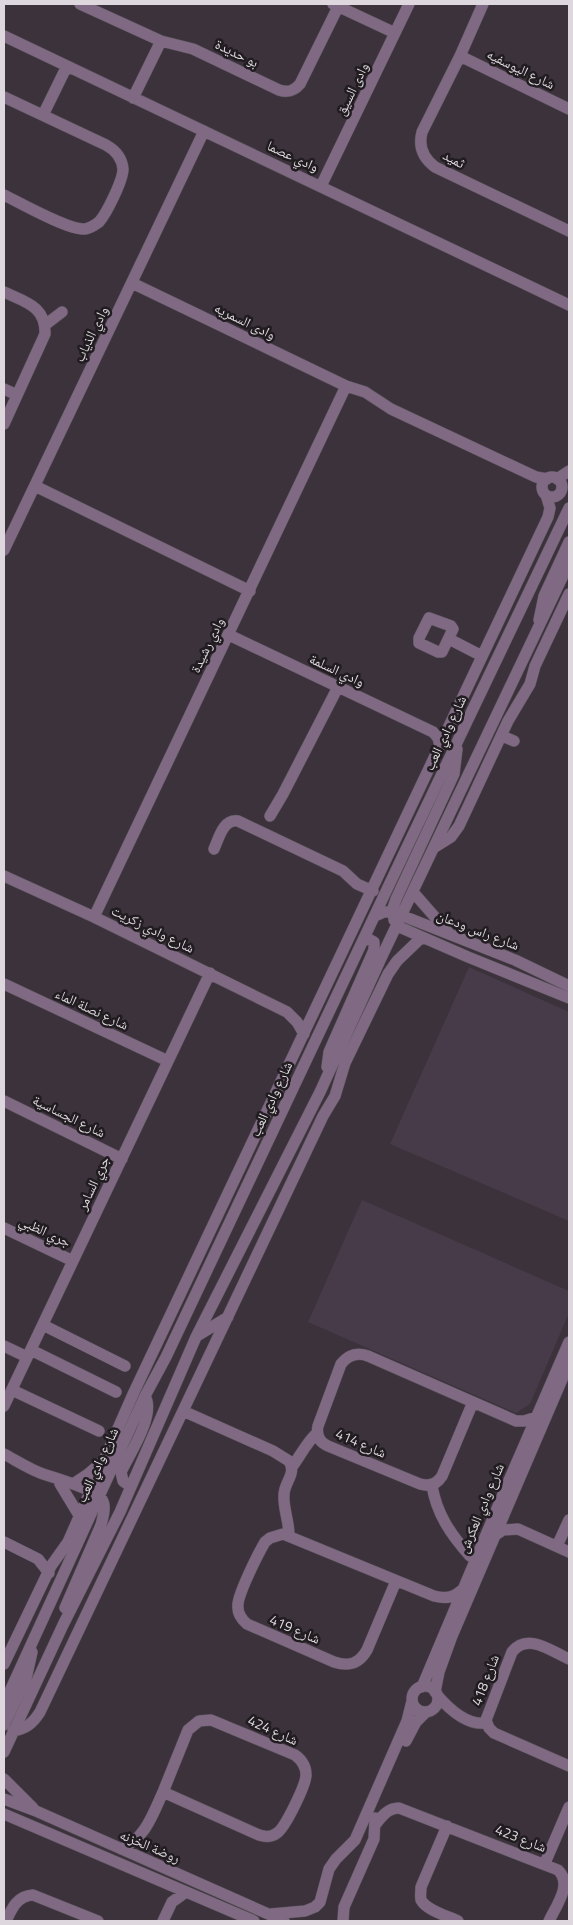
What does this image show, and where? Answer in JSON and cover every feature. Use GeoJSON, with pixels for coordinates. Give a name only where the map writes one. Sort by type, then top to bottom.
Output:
{"type":"FeatureCollection","features":[{"type":"Feature","properties":{"kind":"street","name":"بو حديدة"},"geometry":{"type":"LineString","coordinates":[[80,4],[161,42],[193,49],[279,90],[290,92],[300,84],[335,5]]}},
{"type":"Feature","properties":{"kind":"street","name":"وادى السيق"},"geometry":{"type":"LineString","coordinates":[[321,186],[409,4]]}},
{"type":"Feature","properties":{"kind":"street","name":"ثميد"},"geometry":{"type":"LineString","coordinates":[[483,4],[460,56],[422,132],[420,146],[424,156],[435,166],[569,231]]}},
{"type":"Feature","properties":{"kind":"street"},"geometry":{"type":"LineString","coordinates":[[335,5],[395,33]]}},
{"type":"Feature","properties":{"kind":"street","name":"وادي عصما"},"geometry":{"type":"LineString","coordinates":[[4,36],[569,305]]}},
{"type":"Feature","properties":{"kind":"street"},"geometry":{"type":"LineString","coordinates":[[133,98],[161,42]]}},
{"type":"Feature","properties":{"kind":"street","name":"شارع اليوسفيه"},"geometry":{"type":"LineString","coordinates":[[460,56],[569,109]]}},
{"type":"Feature","properties":{"kind":"street"},"geometry":{"type":"LineString","coordinates":[[43,115],[67,66]]}},
{"type":"Feature","properties":{"kind":"street"},"geometry":{"type":"LineString","coordinates":[[4,96],[106,145],[118,154],[121,161],[122,176],[97,223],[85,229],[78,229],[4,195]]}},
{"type":"Feature","properties":{"kind":"street","name":"وادي الذياب"},"geometry":{"type":"LineString","coordinates":[[4,548],[204,131]]}},
{"type":"Feature","properties":{"kind":"street","name":"وادى السمريه"},"geometry":{"type":"LineString","coordinates":[[132,283],[346,386],[395,416],[530,480],[548,485]]}},
{"type":"Feature","properties":{"kind":"street"},"geometry":{"type":"LineString","coordinates":[[4,292],[37,309],[43,316],[45,325],[45,334],[4,424]]}},
{"type":"Feature","properties":{"kind":"street"},"geometry":{"type":"LineString","coordinates":[[45,325],[62,312]]}},
{"type":"Feature","properties":{"kind":"street","name":"وادي رشيدة"},"geometry":{"type":"LineString","coordinates":[[94,917],[346,386]]}},
{"type":"Feature","properties":{"kind":"street"},"geometry":{"type":"LineString","coordinates":[[4,389],[17,396]]}},
{"type":"Feature","properties":{"kind":"street"},"geometry":{"type":"LineString","coordinates":[[63,1625],[67,1600],[101,1525],[96,1498],[106,1458],[134,1392],[373,891],[550,513],[548,485],[569,471]]}},
{"type":"Feature","properties":{"kind":"street"},"geometry":{"type":"LineString","coordinates":[[35,486],[250,591]]}},
{"type":"Feature","properties":{"kind":"street","name":"شارع وادي العب"},"geometry":{"type":"LineString","coordinates":[[4,1704],[49,1608],[96,1498],[166,1357],[568,511]]}},
{"type":"Feature","properties":{"kind":"street"},"geometry":{"type":"LineString","coordinates":[[539,629],[539,615],[544,596],[569,542]]}},
{"type":"Feature","properties":{"kind":"street"},"geometry":{"type":"LineString","coordinates":[[536,543],[540,570]]}},
{"type":"Feature","properties":{"kind":"street"},"geometry":{"type":"LineString","coordinates":[[8,1728],[63,1625],[129,1491],[196,1337],[320,1092],[382,956],[397,918],[413,892],[435,847],[569,563]]}},
{"type":"Feature","properties":{"kind":"street"},"geometry":{"type":"LineString","coordinates":[[435,847],[457,830],[516,708],[530,684],[535,666],[569,594]]}},
{"type":"Feature","properties":{"kind":"street"},"geometry":{"type":"LineString","coordinates":[[489,642],[515,620]]}},
{"type":"Feature","properties":{"kind":"street","name":"وادي السلمة"},"geometry":{"type":"LineString","coordinates":[[229,636],[433,732]]}},
{"type":"Feature","properties":{"kind":"street"},"geometry":{"type":"LineString","coordinates":[[449,639],[482,656]]}},
{"type":"Feature","properties":{"kind":"street"},"geometry":{"type":"LineString","coordinates":[[513,684],[516,708]]}},
{"type":"Feature","properties":{"kind":"street"},"geometry":{"type":"LineString","coordinates":[[270,816],[338,687]]}},
{"type":"Feature","properties":{"kind":"street"},"geometry":{"type":"LineString","coordinates":[[440,746],[438,738],[433,732],[449,727]]}},
{"type":"Feature","properties":{"kind":"street"},"geometry":{"type":"LineString","coordinates":[[502,736],[514,741]]}},
{"type":"Feature","properties":{"kind":"street"},"geometry":{"type":"LineString","coordinates":[[397,918],[396,899],[454,774],[457,755],[456,745]]}},
{"type":"Feature","properties":{"kind":"street"},"geometry":{"type":"LineString","coordinates":[[214,849],[225,825],[232,820],[238,821],[343,871],[358,884],[373,891]]}},
{"type":"Feature","properties":{"kind":"street"},"geometry":{"type":"LineString","coordinates":[[404,825],[407,847]]}},
{"type":"Feature","properties":{"kind":"street","name":"شارع وادي زكريت"},"geometry":{"type":"LineString","coordinates":[[4,876],[94,917],[287,1012],[298,1022],[304,1034]]}},
{"type":"Feature","properties":{"kind":"street"},"geometry":{"type":"LineString","coordinates":[[413,892],[432,916],[453,936]]}},
{"type":"Feature","properties":{"kind":"street"},"geometry":{"type":"LineString","coordinates":[[375,916],[384,912],[397,918]]}},
{"type":"Feature","properties":{"kind":"street","name":"شارع راس ودعان"},"geometry":{"type":"LineString","coordinates":[[397,918],[453,936],[523,964],[569,986]]}},
{"type":"Feature","properties":{"kind":"street","name":"شارع راس ودعان"},"geometry":{"type":"LineString","coordinates":[[397,918],[422,937],[569,998]]}},
{"type":"Feature","properties":{"kind":"street"},"geometry":{"type":"LineString","coordinates":[[328,1073],[329,1052],[374,950],[374,942],[365,937]]}},
{"type":"Feature","properties":{"kind":"street"},"geometry":{"type":"LineString","coordinates":[[8,1728],[20,1730],[32,1723],[40,1712],[323,1116],[335,1096],[345,1063],[384,981],[397,960],[422,937]]}},
{"type":"Feature","properties":{"kind":"street"},"geometry":{"type":"LineString","coordinates":[[382,956],[384,981]]}},
{"type":"Feature","properties":{"kind":"street","name":"جري السامر"},"geometry":{"type":"LineString","coordinates":[[4,1406],[210,973]]}},
{"type":"Feature","properties":{"kind":"street"},"geometry":{"type":"LineString","coordinates":[[287,1012],[299,1014],[319,1004],[345,979]]}},
{"type":"Feature","properties":{"kind":"street","name":"شارع نصلة الماء"},"geometry":{"type":"LineString","coordinates":[[4,984],[168,1061]]}},
{"type":"Feature","properties":{"kind":"street"},"geometry":{"type":"LineString","coordinates":[[298,1046],[298,1078]]}},
{"type":"Feature","properties":{"kind":"street"},"geometry":{"type":"LineString","coordinates":[[320,1092],[342,1074]]}},
{"type":"Feature","properties":{"kind":"street","name":"شارع الجساسية"},"geometry":{"type":"LineString","coordinates":[[4,1100],[122,1159]]}},
{"type":"Feature","properties":{"kind":"street","name":"جري الظبي"},"geometry":{"type":"LineString","coordinates":[[4,1228],[73,1261]]}},
{"type":"Feature","properties":{"kind":"street"},"geometry":{"type":"LineString","coordinates":[[196,1337],[228,1317]]}},
{"type":"Feature","properties":{"kind":"street"},"geometry":{"type":"LineString","coordinates":[[43,1325],[124,1366]]}},
{"type":"Feature","properties":{"kind":"street","name":"شارع وادي العكرش"},"geometry":{"type":"LineString","coordinates":[[422,1687],[450,1617],[569,1342]]}},
{"type":"Feature","properties":{"kind":"street"},"geometry":{"type":"LineString","coordinates":[[4,1346],[29,1353],[116,1392]]}},
{"type":"Feature","properties":{"kind":"street","name":"شارع 414"},"geometry":{"type":"LineString","coordinates":[[432,1485],[420,1484],[322,1442],[317,1433],[318,1426],[344,1359],[356,1354],[368,1356],[516,1421],[529,1436]]}},
{"type":"Feature","properties":{"kind":"street"},"geometry":{"type":"LineString","coordinates":[[134,1392],[166,1357]]}},
{"type":"Feature","properties":{"kind":"street","name":"شارع وادي العكرش"},"geometry":{"type":"LineString","coordinates":[[436,1694],[439,1672],[445,1655],[569,1363]]}},
{"type":"Feature","properties":{"kind":"street"},"geometry":{"type":"LineString","coordinates":[[12,1390],[99,1431]]}},
{"type":"Feature","properties":{"kind":"street"},"geometry":{"type":"LineString","coordinates":[[129,1491],[123,1481],[121,1472],[148,1415],[149,1402],[146,1396]]}},
{"type":"Feature","properties":{"kind":"street"},"geometry":{"type":"LineString","coordinates":[[470,1556],[445,1523],[437,1506],[432,1485],[442,1476],[473,1402]]}},
{"type":"Feature","properties":{"kind":"street"},"geometry":{"type":"LineString","coordinates":[[183,1411],[273,1451],[286,1458],[292,1467]]}},
{"type":"Feature","properties":{"kind":"street"},"geometry":{"type":"LineString","coordinates":[[516,1421],[537,1417]]}},
{"type":"Feature","properties":{"kind":"street"},"geometry":{"type":"LineString","coordinates":[[317,1433],[306,1444],[292,1467],[283,1496],[289,1535],[428,1594],[447,1598],[463,1589]]}},
{"type":"Feature","properties":{"kind":"street"},"geometry":{"type":"LineString","coordinates":[[4,1454],[60,1484],[96,1498],[114,1502],[129,1491]]}},
{"type":"Feature","properties":{"kind":"street"},"geometry":{"type":"LineString","coordinates":[[72,1484],[95,1469],[106,1458]]}},
{"type":"Feature","properties":{"kind":"street"},"geometry":{"type":"LineString","coordinates":[[46,1475],[72,1484],[96,1498]]}},
{"type":"Feature","properties":{"kind":"street"},"geometry":{"type":"LineString","coordinates":[[60,1484],[80,1517]]}},
{"type":"Feature","properties":{"kind":"street"},"geometry":{"type":"LineString","coordinates":[[4,1664],[56,1559],[67,1544],[80,1517],[96,1498]]}},
{"type":"Feature","properties":{"kind":"street"},"geometry":{"type":"LineString","coordinates":[[506,1509],[510,1519],[518,1529]]}},
{"type":"Feature","properties":{"kind":"street"},"geometry":{"type":"LineString","coordinates":[[557,1546],[569,1520]]}},
{"type":"Feature","properties":{"kind":"street"},"geometry":{"type":"LineString","coordinates":[[494,1536],[503,1530],[518,1529],[569,1552]]}},
{"type":"Feature","properties":{"kind":"street","name":"شارع 419"},"geometry":{"type":"LineString","coordinates":[[289,1535],[276,1535],[265,1542],[239,1598],[238,1610],[240,1615],[252,1627],[334,1662],[350,1665],[362,1658],[368,1650],[396,1581]]}},
{"type":"Feature","properties":{"kind":"street"},"geometry":{"type":"LineString","coordinates":[[4,1542],[38,1559],[56,1559]]}},
{"type":"Feature","properties":{"kind":"street"},"geometry":{"type":"LineString","coordinates":[[38,1559],[46,1578],[49,1608]]}},
{"type":"Feature","properties":{"kind":"street"},"geometry":{"type":"LineString","coordinates":[[428,1594],[439,1603],[450,1617]]}},
{"type":"Feature","properties":{"kind":"street"},"geometry":{"type":"LineString","coordinates":[[4,1752],[8,1728],[29,1672],[33,1642]]}},
{"type":"Feature","properties":{"kind":"street","name":"شارع 418"},"geometry":{"type":"LineString","coordinates":[[569,1659],[532,1643],[522,1643],[517,1646],[512,1652],[487,1716],[487,1723],[494,1733],[569,1766]]}},
{"type":"Feature","properties":{"kind":"street"},"geometry":{"type":"LineString","coordinates":[[268,1914],[305,1911],[315,1907],[320,1902],[329,1869],[336,1858],[353,1842],[359,1831],[406,1721],[413,1694],[422,1687],[429,1687],[436,1694],[437,1703],[416,1722],[411,1730],[377,1810],[374,1839],[344,1906],[343,1921]]}},
{"type":"Feature","properties":{"kind":"street","name":"شارع 418"},"geometry":{"type":"LineString","coordinates":[[436,1694],[454,1712],[476,1723],[487,1723]]}},
{"type":"Feature","properties":{"kind":"street"},"geometry":{"type":"LineString","coordinates":[[412,1701],[415,1708],[429,1711]]}},
{"type":"Feature","properties":{"kind":"street","name":"شارع 418"},"geometry":{"type":"LineString","coordinates":[[429,1711],[454,1712]]}},
{"type":"Feature","properties":{"kind":"street","name":"شارع 424"},"geometry":{"type":"LineString","coordinates":[[121,1849],[136,1839],[147,1827],[188,1730],[204,1720],[217,1722],[295,1755],[303,1762],[306,1772],[304,1783],[282,1828],[279,1832],[269,1837],[259,1835],[163,1792]]}},
{"type":"Feature","properties":{"kind":"street"},"geometry":{"type":"LineString","coordinates":[[4,1779],[36,1811]]}},
{"type":"Feature","properties":{"kind":"street","name":"روضة الخزنه"},"geometry":{"type":"LineString","coordinates":[[4,1799],[36,1811],[92,1838],[138,1856],[284,1921]]}},
{"type":"Feature","properties":{"kind":"street"},"geometry":{"type":"LineString","coordinates":[[545,1863],[569,1807]]}},
{"type":"Feature","properties":{"kind":"street","name":"شارع 423"},"geometry":{"type":"LineString","coordinates":[[375,1825],[385,1812],[399,1808],[545,1863],[558,1870],[565,1881],[565,1886],[549,1921]]}},
{"type":"Feature","properties":{"kind":"street","name":"روضة الخزنه"},"geometry":{"type":"LineString","coordinates":[[7,1817],[87,1849],[254,1921]]}},
{"type":"Feature","properties":{"kind":"street"},"geometry":{"type":"LineString","coordinates":[[448,1826],[421,1887],[420,1894],[421,1900],[428,1907],[458,1921]]}},
{"type":"Feature","properties":{"kind":"street"},"geometry":{"type":"LineString","coordinates":[[87,1849],[92,1838]]}},
{"type":"Feature","properties":{"kind":"street"},"geometry":{"type":"LineString","coordinates":[[136,1839],[135,1850],[138,1856]]}},
{"type":"Feature","properties":{"kind":"street"},"geometry":{"type":"LineString","coordinates":[[169,1884],[172,1902]]}},
{"type":"Feature","properties":{"kind":"street"},"geometry":{"type":"LineString","coordinates":[[163,1921],[172,1902],[186,1892]]}},
{"type":"Feature","properties":{"kind":"street"},"geometry":{"type":"LineString","coordinates":[[6,1921],[16,1902],[24,1897],[33,1895],[98,1921]]}},
{"type":"Feature","properties":{"kind":"shaded area"},"geometry":{"type":"Polygon","coordinates":[[[469,967],[569,1012],[569,1221],[390,1144],[469,967]]]}},
{"type":"Feature","properties":{"kind":"shaded area"},"geometry":{"type":"Polygon","coordinates":[[[362,1200],[569,1291],[569,1313],[530,1404],[516,1413],[308,1322],[362,1200]]]}}]}
